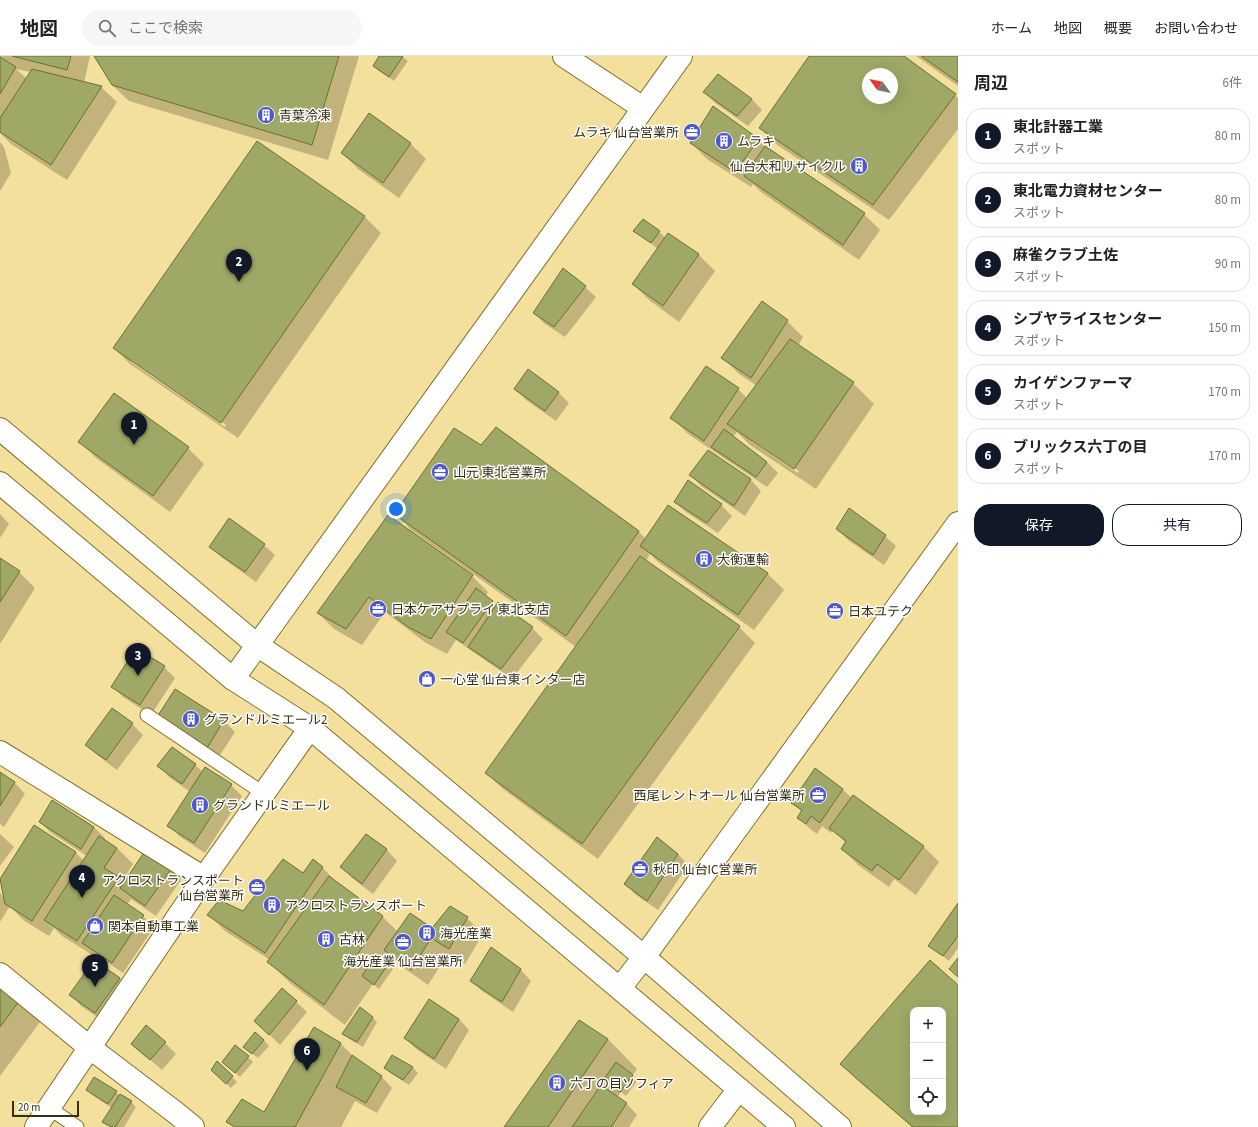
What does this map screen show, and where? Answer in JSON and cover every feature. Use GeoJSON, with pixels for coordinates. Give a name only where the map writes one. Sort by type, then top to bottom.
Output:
{"type":"FeatureCollection","features":[{"type":"Feature","properties":{"kind":"street"},"geometry":{"type":"LineString","coordinates":[[564,56],[643,108]]}},
{"type":"Feature","properties":{"kind":"street"},"geometry":{"type":"LineString","coordinates":[[233,679],[681,56]]}},
{"type":"Feature","properties":{"kind":"street"},"geometry":{"type":"LineString","coordinates":[[0,429],[258,645],[336,698],[644,957],[840,1127]]}},
{"type":"Feature","properties":{"kind":"street"},"geometry":{"type":"LineString","coordinates":[[0,483],[233,679],[310,728],[784,1127]]}},
{"type":"Feature","properties":{"kind":"street"},"geometry":{"type":"LineString","coordinates":[[620,988],[958,523]]}},
{"type":"Feature","properties":{"kind":"street"},"geometry":{"type":"LineString","coordinates":[[36,1127],[204,878],[310,728]]}},
{"type":"Feature","properties":{"kind":"street"},"geometry":{"type":"LineString","coordinates":[[0,752],[204,878]]}},
{"type":"Feature","properties":{"kind":"street"},"geometry":{"type":"LineString","coordinates":[[0,974],[89,1047],[193,1127]]}},
{"type":"Feature","properties":{"kind":"street"},"geometry":{"type":"LineString","coordinates":[[710,1127],[739,1089]]}},
{"type":"Feature","properties":{"kind":"lane"},"geometry":{"type":"LineString","coordinates":[[147,715],[263,794]]}},
{"type":"Feature","properties":{"kind":"lane"},"geometry":{"type":"LineString","coordinates":[[49,1108],[77,1127]]}},
{"type":"Feature","properties":{"kind":"building"},"geometry":{"type":"Polygon","coordinates":[[[12,56],[71,56],[67,70],[12,56]]]}},
{"type":"Feature","properties":{"kind":"building","name":"青葉冷凍"},"geometry":{"type":"Polygon","coordinates":[[[94,56],[339,56],[312,145],[112,85],[94,56]]]}},
{"type":"Feature","properties":{"kind":"building"},"geometry":{"type":"Polygon","coordinates":[[[379,56],[403,56],[389,77],[373,66],[379,56]]]}},
{"type":"Feature","properties":{"kind":"building","name":"仙台大和リサイクル"},"geometry":{"type":"Polygon","coordinates":[[[809,56],[904,56],[956,94],[873,205],[759,128],[809,56]]]}},
{"type":"Feature","properties":{"kind":"building"},"geometry":{"type":"Polygon","coordinates":[[[921,56],[958,56],[958,82],[921,56]]]}},
{"type":"Feature","properties":{"kind":"building"},"geometry":{"type":"Polygon","coordinates":[[[0,57],[16,67],[0,94],[0,57]]]}},
{"type":"Feature","properties":{"kind":"building"},"geometry":{"type":"Polygon","coordinates":[[[32,69],[102,86],[51,165],[0,132],[0,118],[32,69]]]}},
{"type":"Feature","properties":{"kind":"building"},"geometry":{"type":"Polygon","coordinates":[[[718,74],[752,99],[737,116],[703,92],[718,74]]]}},
{"type":"Feature","properties":{"kind":"building","name":"ムラキ"},"geometry":{"type":"Polygon","coordinates":[[[713,106],[759,139],[735,172],[690,143],[713,106]]]}},
{"type":"Feature","properties":{"kind":"building"},"geometry":{"type":"Polygon","coordinates":[[[369,113],[411,143],[383,183],[341,153],[369,113]]]}},
{"type":"Feature","properties":{"kind":"building"},"geometry":{"type":"Polygon","coordinates":[[[257,141],[365,216],[221,423],[113,348],[257,141]]]}},
{"type":"Feature","properties":{"kind":"building"},"geometry":{"type":"Polygon","coordinates":[[[765,146],[865,213],[843,245],[744,176],[765,146]]]}},
{"type":"Feature","properties":{"kind":"building"},"geometry":{"type":"Polygon","coordinates":[[[643,219],[660,231],[651,243],[633,231],[643,219]]]}},
{"type":"Feature","properties":{"kind":"building"},"geometry":{"type":"Polygon","coordinates":[[[668,233],[699,254],[663,306],[632,284],[668,233]]]}},
{"type":"Feature","properties":{"kind":"building"},"geometry":{"type":"Polygon","coordinates":[[[563,268],[586,286],[554,327],[533,313],[563,268]]]}},
{"type":"Feature","properties":{"kind":"building"},"geometry":{"type":"Polygon","coordinates":[[[762,301],[788,320],[751,378],[721,358],[762,301]]]}},
{"type":"Feature","properties":{"kind":"building"},"geometry":{"type":"Polygon","coordinates":[[[790,339],[854,382],[794,469],[727,424],[790,339]]]}},
{"type":"Feature","properties":{"kind":"building"},"geometry":{"type":"Polygon","coordinates":[[[706,366],[739,388],[704,441],[670,418],[706,366]]]}},
{"type":"Feature","properties":{"kind":"building"},"geometry":{"type":"Polygon","coordinates":[[[528,369],[559,392],[545,411],[514,389],[528,369]]]}},
{"type":"Feature","properties":{"kind":"building"},"geometry":{"type":"Polygon","coordinates":[[[114,393],[189,447],[153,496],[78,442],[114,393]]]}},
{"type":"Feature","properties":{"kind":"building"},"geometry":{"type":"Polygon","coordinates":[[[496,427],[639,531],[566,636],[394,514],[454,428],[481,445],[496,427]]]}},
{"type":"Feature","properties":{"kind":"building"},"geometry":{"type":"Polygon","coordinates":[[[724,429],[767,462],[756,477],[711,447],[724,429]]]}},
{"type":"Feature","properties":{"kind":"building"},"geometry":{"type":"Polygon","coordinates":[[[708,450],[751,479],[734,506],[689,475],[708,450]]]}},
{"type":"Feature","properties":{"kind":"building"},"geometry":{"type":"Polygon","coordinates":[[[688,480],[722,504],[707,523],[674,502],[688,480]]]}},
{"type":"Feature","properties":{"kind":"building","name":"大衡運輸"},"geometry":{"type":"Polygon","coordinates":[[[668,505],[768,573],[738,615],[640,546],[668,505]]]}},
{"type":"Feature","properties":{"kind":"building"},"geometry":{"type":"Polygon","coordinates":[[[849,508],[886,535],[873,555],[836,529],[849,508]]]}},
{"type":"Feature","properties":{"kind":"building"},"geometry":{"type":"Polygon","coordinates":[[[388,515],[473,575],[431,639],[408,627],[369,597],[346,629],[317,613],[388,515]]]}},
{"type":"Feature","properties":{"kind":"building"},"geometry":{"type":"Polygon","coordinates":[[[229,518],[265,544],[245,572],[209,547],[229,518]]]}},
{"type":"Feature","properties":{"kind":"building"},"geometry":{"type":"Polygon","coordinates":[[[640,556],[740,626],[582,844],[485,773],[640,556]]]}},
{"type":"Feature","properties":{"kind":"building"},"geometry":{"type":"Polygon","coordinates":[[[0,558],[20,571],[0,602],[0,558]]]}},
{"type":"Feature","properties":{"kind":"building"},"geometry":{"type":"Polygon","coordinates":[[[476,588],[493,601],[463,643],[446,632],[476,588]]]}},
{"type":"Feature","properties":{"kind":"building"},"geometry":{"type":"Polygon","coordinates":[[[498,602],[533,627],[501,669],[468,647],[498,602]]]}},
{"type":"Feature","properties":{"kind":"building"},"geometry":{"type":"Polygon","coordinates":[[[136,648],[165,666],[140,705],[111,687],[136,648]]]}},
{"type":"Feature","properties":{"kind":"building","name":"グランドルミエール2"},"geometry":{"type":"Polygon","coordinates":[[[175,689],[224,720],[207,748],[157,717],[175,689]]]}},
{"type":"Feature","properties":{"kind":"building"},"geometry":{"type":"Polygon","coordinates":[[[112,708],[133,723],[106,760],[85,745],[112,708]]]}},
{"type":"Feature","properties":{"kind":"building"},"geometry":{"type":"Polygon","coordinates":[[[172,747],[196,764],[182,784],[157,766],[172,747]]]}},
{"type":"Feature","properties":{"kind":"building","name":"グランドルミエール"},"geometry":{"type":"Polygon","coordinates":[[[205,767],[232,784],[194,843],[167,826],[205,767]]]}},
{"type":"Feature","properties":{"kind":"building"},"geometry":{"type":"Polygon","coordinates":[[[815,768],[843,789],[820,823],[811,816],[806,824],[797,818],[802,810],[791,803],[815,768]]]}},
{"type":"Feature","properties":{"kind":"building"},"geometry":{"type":"Polygon","coordinates":[[[0,772],[15,782],[0,806],[0,772]]]}},
{"type":"Feature","properties":{"kind":"building"},"geometry":{"type":"Polygon","coordinates":[[[853,795],[924,846],[899,880],[877,864],[872,871],[841,849],[846,841],[829,828],[853,795]]]}},
{"type":"Feature","properties":{"kind":"building"},"geometry":{"type":"Polygon","coordinates":[[[52,800],[94,827],[81,849],[39,822],[52,800]]]}},
{"type":"Feature","properties":{"kind":"building"},"geometry":{"type":"Polygon","coordinates":[[[34,825],[76,852],[32,921],[5,904],[0,879],[34,825]]]}},
{"type":"Feature","properties":{"kind":"building"},"geometry":{"type":"Polygon","coordinates":[[[366,834],[387,849],[362,884],[340,867],[366,834]]]}},
{"type":"Feature","properties":{"kind":"building"},"geometry":{"type":"Polygon","coordinates":[[[99,836],[117,848],[104,868],[119,877],[77,941],[44,920],[99,836]]]}},
{"type":"Feature","properties":{"kind":"building"},"geometry":{"type":"Polygon","coordinates":[[[657,837],[678,854],[647,901],[624,884],[657,837]]]}},
{"type":"Feature","properties":{"kind":"building"},"geometry":{"type":"Polygon","coordinates":[[[145,851],[171,869],[145,906],[120,888],[145,851]]]}},
{"type":"Feature","properties":{"kind":"building","name":"アクロストランスポート"},"geometry":{"type":"Polygon","coordinates":[[[283,859],[303,873],[313,859],[323,867],[265,953],[207,915],[219,900],[243,911],[283,859]]]}},
{"type":"Feature","properties":{"kind":"building","name":"古林"},"geometry":{"type":"Polygon","coordinates":[[[329,876],[383,916],[324,1005],[267,962],[329,876]]]}},
{"type":"Feature","properties":{"kind":"building"},"geometry":{"type":"Polygon","coordinates":[[[114,895],[144,915],[112,963],[82,943],[114,895]]]}},
{"type":"Feature","properties":{"kind":"building"},"geometry":{"type":"Polygon","coordinates":[[[958,903],[958,936],[943,956],[928,946],[958,903]]]}},
{"type":"Feature","properties":{"kind":"building","name":"海光産業"},"geometry":{"type":"Polygon","coordinates":[[[450,906],[468,917],[449,949],[431,938],[411,970],[384,950],[410,913],[432,928],[450,906]]]}},
{"type":"Feature","properties":{"kind":"building"},"geometry":{"type":"Polygon","coordinates":[[[491,947],[521,969],[502,1002],[470,981],[491,947]]]}},
{"type":"Feature","properties":{"kind":"building"},"geometry":{"type":"Polygon","coordinates":[[[376,954],[389,963],[374,985],[362,976],[376,954]]]}},
{"type":"Feature","properties":{"kind":"building"},"geometry":{"type":"Polygon","coordinates":[[[958,958],[958,977],[949,969],[958,958]]]}},
{"type":"Feature","properties":{"kind":"building"},"geometry":{"type":"Polygon","coordinates":[[[94,960],[120,978],[95,1013],[69,995],[94,960]]]}},
{"type":"Feature","properties":{"kind":"building"},"geometry":{"type":"Polygon","coordinates":[[[930,960],[958,985],[958,1127],[913,1127],[840,1064],[930,960]]]}},
{"type":"Feature","properties":{"kind":"building"},"geometry":{"type":"Polygon","coordinates":[[[0,985],[20,1000],[0,1027],[0,985]]]}},
{"type":"Feature","properties":{"kind":"building"},"geometry":{"type":"Polygon","coordinates":[[[282,988],[297,1001],[269,1035],[254,1021],[282,988]]]}},
{"type":"Feature","properties":{"kind":"building"},"geometry":{"type":"Polygon","coordinates":[[[429,999],[459,1019],[434,1059],[404,1038],[429,999]]]}},
{"type":"Feature","properties":{"kind":"building"},"geometry":{"type":"Polygon","coordinates":[[[360,1007],[373,1017],[357,1042],[342,1034],[360,1007]]]}},
{"type":"Feature","properties":{"kind":"building","name":"六丁の目ソフィア"},"geometry":{"type":"Polygon","coordinates":[[[579,1020],[608,1039],[548,1127],[504,1127],[579,1020]]]}},
{"type":"Feature","properties":{"kind":"building"},"geometry":{"type":"Polygon","coordinates":[[[146,1025],[166,1042],[150,1060],[131,1044],[146,1025]]]}},
{"type":"Feature","properties":{"kind":"building"},"geometry":{"type":"Polygon","coordinates":[[[314,1027],[341,1043],[295,1127],[235,1127],[226,1122],[242,1099],[264,1112],[314,1027]]]}},
{"type":"Feature","properties":{"kind":"building"},"geometry":{"type":"Polygon","coordinates":[[[255,1032],[264,1040],[252,1054],[243,1047],[255,1032]]]}},
{"type":"Feature","properties":{"kind":"building"},"geometry":{"type":"Polygon","coordinates":[[[235,1045],[249,1056],[235,1073],[222,1062],[235,1045]]]}},
{"type":"Feature","properties":{"kind":"building"},"geometry":{"type":"Polygon","coordinates":[[[352,1055],[382,1076],[366,1103],[336,1087],[352,1055]]]}},
{"type":"Feature","properties":{"kind":"building"},"geometry":{"type":"Polygon","coordinates":[[[392,1055],[413,1067],[403,1080],[384,1068],[392,1055]]]}},
{"type":"Feature","properties":{"kind":"building"},"geometry":{"type":"Polygon","coordinates":[[[217,1061],[233,1076],[226,1084],[211,1070],[217,1061]]]}},
{"type":"Feature","properties":{"kind":"building"},"geometry":{"type":"Polygon","coordinates":[[[616,1062],[633,1075],[620,1092],[604,1079],[616,1062]]]}},
{"type":"Feature","properties":{"kind":"building"},"geometry":{"type":"Polygon","coordinates":[[[94,1077],[117,1091],[108,1104],[86,1090],[94,1077]]]}},
{"type":"Feature","properties":{"kind":"building"},"geometry":{"type":"Polygon","coordinates":[[[601,1085],[627,1103],[611,1127],[572,1127],[601,1085]]]}},
{"type":"Feature","properties":{"kind":"building"},"geometry":{"type":"Polygon","coordinates":[[[120,1094],[132,1101],[115,1127],[111,1127],[102,1122],[120,1094]]]}},
{"type":"Feature","properties":{"kind":"place","name":"青葉冷凍"},"geometry":{"type":"Point","coordinates":[266,115]}},
{"type":"Feature","properties":{"kind":"place","name":"ムラキ 仙台営業所"},"geometry":{"type":"Point","coordinates":[692,132]}},
{"type":"Feature","properties":{"kind":"place","name":"ムラキ"},"geometry":{"type":"Point","coordinates":[724,141]}},
{"type":"Feature","properties":{"kind":"place","name":"仙台大和リサイクル"},"geometry":{"type":"Point","coordinates":[859,166]}},
{"type":"Feature","properties":{"kind":"place","name":"東北電力資材センター"},"geometry":{"type":"Point","coordinates":[239,282]}},
{"type":"Feature","properties":{"kind":"place","name":"東北計器工業"},"geometry":{"type":"Point","coordinates":[134,445]}},
{"type":"Feature","properties":{"kind":"place","name":"山元 東北営業所"},"geometry":{"type":"Point","coordinates":[440,472]}},
{"type":"Feature","properties":{"kind":"place","name":"大衡運輸"},"geometry":{"type":"Point","coordinates":[704,559]}},
{"type":"Feature","properties":{"kind":"place","name":"日本ケアサプライ 東北支店"},"geometry":{"type":"Point","coordinates":[378,609]}},
{"type":"Feature","properties":{"kind":"place","name":"日本ユテク"},"geometry":{"type":"Point","coordinates":[835,611]}},
{"type":"Feature","properties":{"kind":"place","name":"麻雀クラブ土佐"},"geometry":{"type":"Point","coordinates":[138,676]}},
{"type":"Feature","properties":{"kind":"place","name":"一心堂 仙台東インター店"},"geometry":{"type":"Point","coordinates":[427,679]}},
{"type":"Feature","properties":{"kind":"place","name":"グランドルミエール2"},"geometry":{"type":"Point","coordinates":[191,719]}},
{"type":"Feature","properties":{"kind":"place","name":"西尾レントオール 仙台営業所"},"geometry":{"type":"Point","coordinates":[818,795]}},
{"type":"Feature","properties":{"kind":"place","name":"グランドルミエール"},"geometry":{"type":"Point","coordinates":[200,805]}},
{"type":"Feature","properties":{"kind":"place","name":"秋印 仙台IC営業所"},"geometry":{"type":"Point","coordinates":[640,869]}},
{"type":"Feature","properties":{"kind":"place","name":"アクロストランスポート 仙台営業所"},"geometry":{"type":"Point","coordinates":[257,887]}},
{"type":"Feature","properties":{"kind":"place","name":"シブヤライスセンター"},"geometry":{"type":"Point","coordinates":[82,898]}},
{"type":"Feature","properties":{"kind":"place","name":"アクロストランスポート"},"geometry":{"type":"Point","coordinates":[272,905]}},
{"type":"Feature","properties":{"kind":"place","name":"関本自動車工業"},"geometry":{"type":"Point","coordinates":[95,926]}},
{"type":"Feature","properties":{"kind":"place","name":"海光産業"},"geometry":{"type":"Point","coordinates":[427,933]}},
{"type":"Feature","properties":{"kind":"place","name":"古林"},"geometry":{"type":"Point","coordinates":[326,939]}},
{"type":"Feature","properties":{"kind":"place","name":"海光産業 仙台営業所"},"geometry":{"type":"Point","coordinates":[403,942]}},
{"type":"Feature","properties":{"kind":"place","name":"カイゲンファーマ"},"geometry":{"type":"Point","coordinates":[95,987]}},
{"type":"Feature","properties":{"kind":"place","name":"ブリックス六丁の目"},"geometry":{"type":"Point","coordinates":[307,1071]}},
{"type":"Feature","properties":{"kind":"place","name":"六丁の目ソフィア"},"geometry":{"type":"Point","coordinates":[557,1083]}}]}
